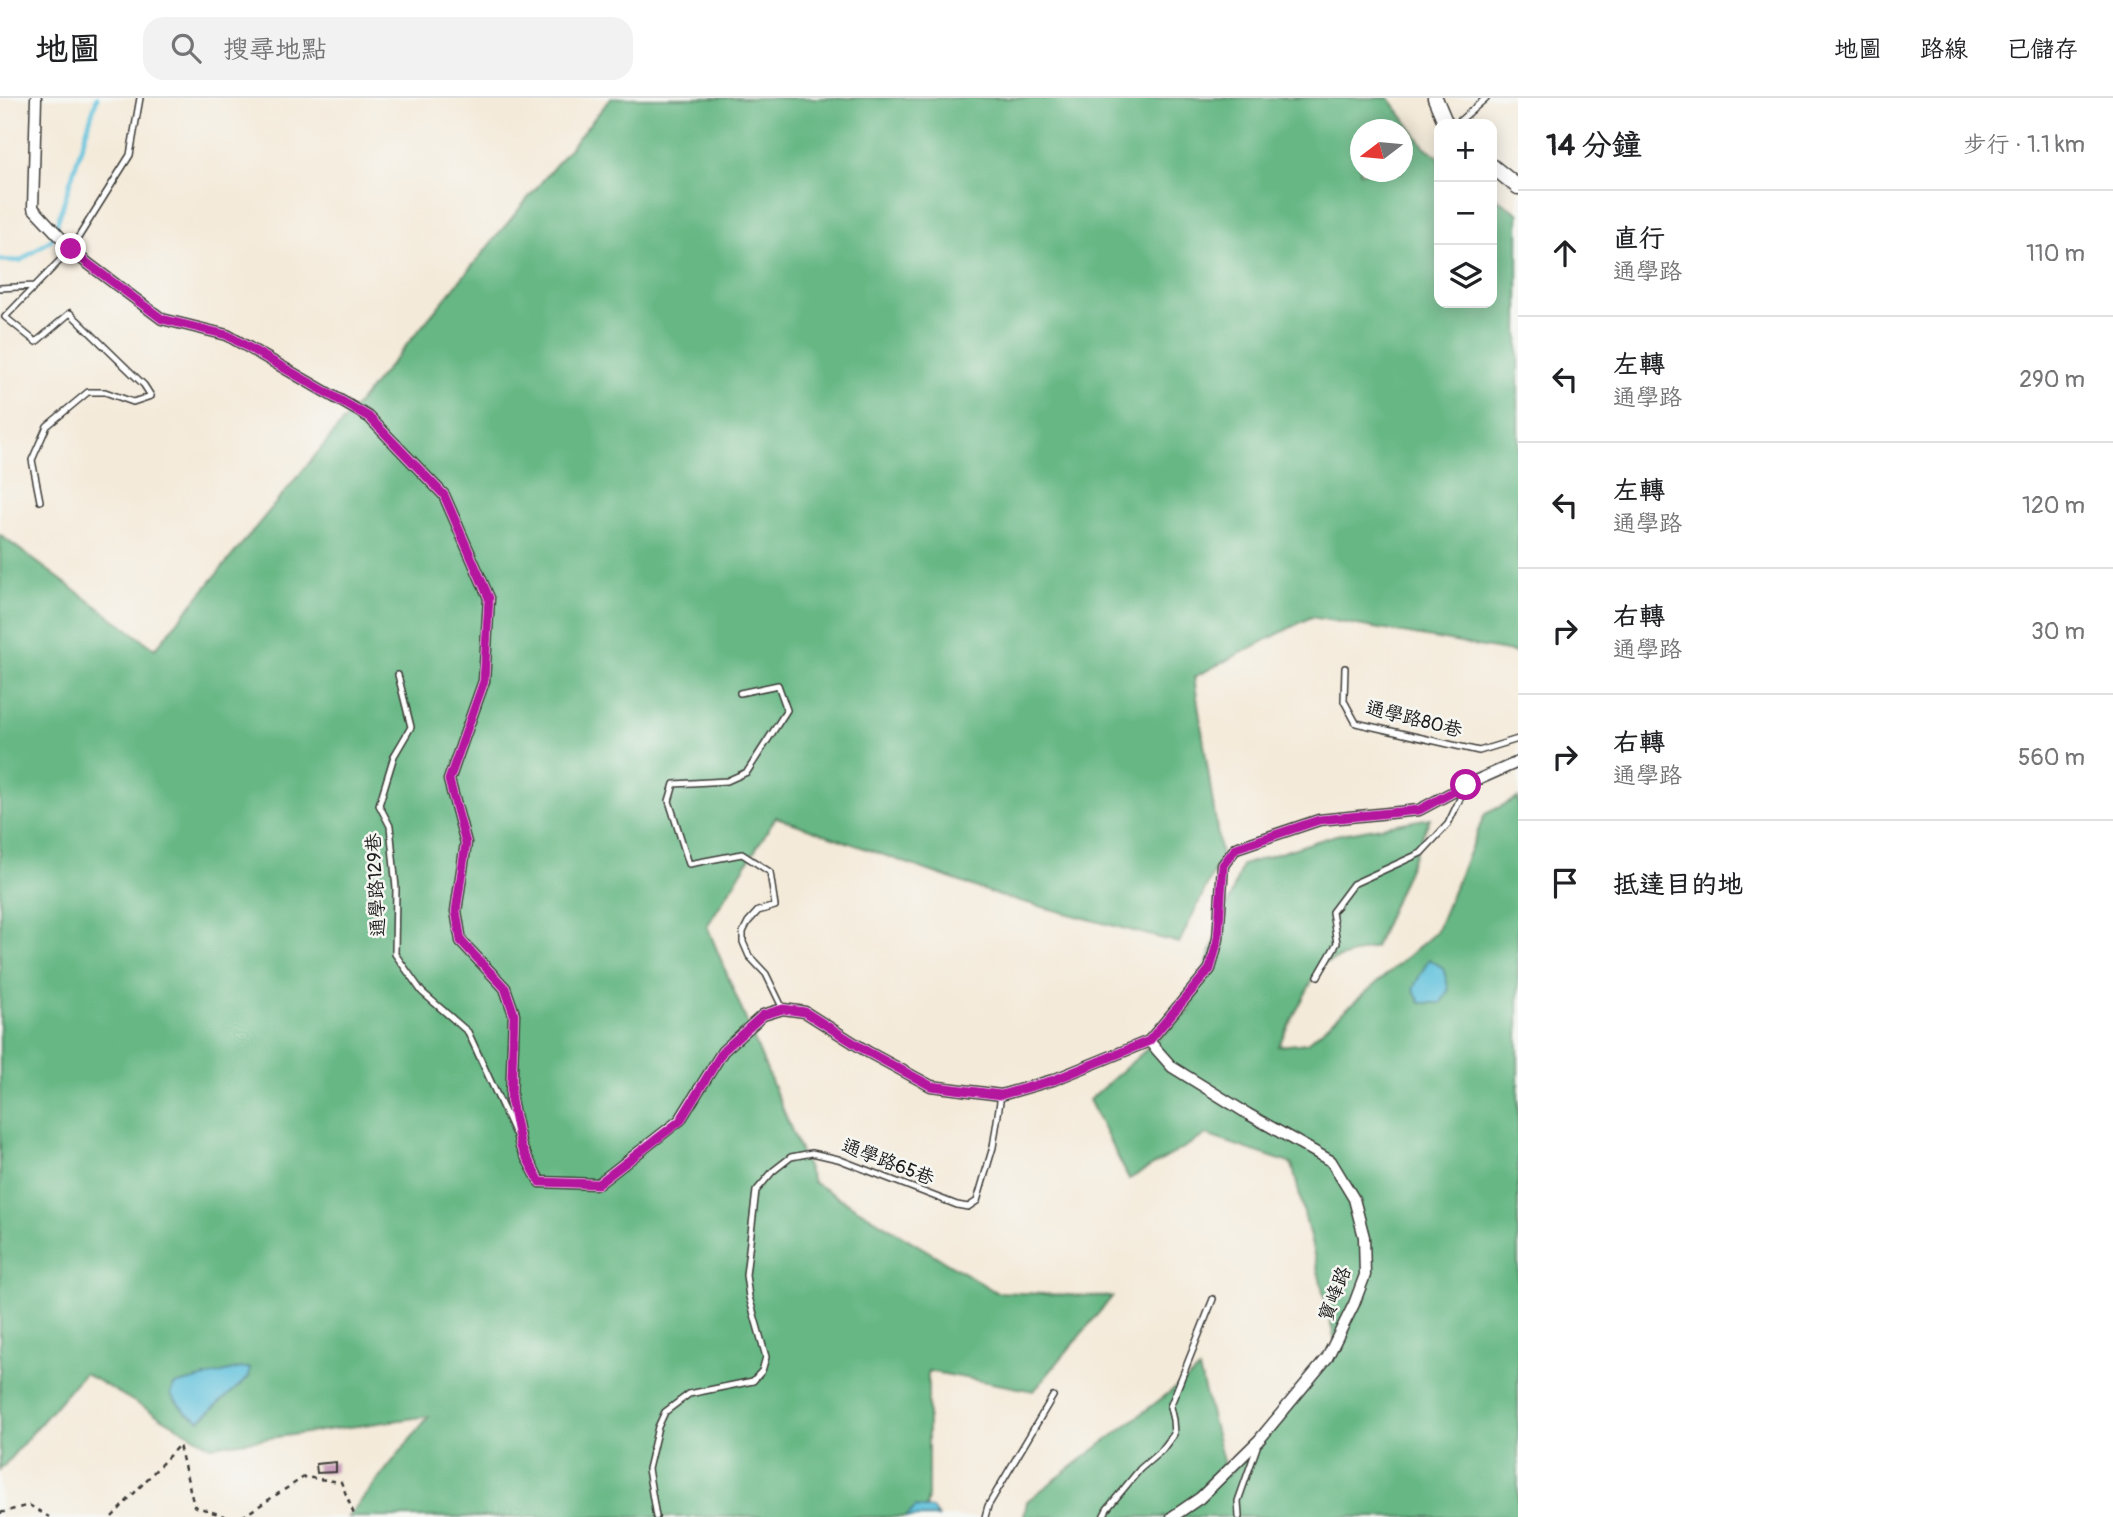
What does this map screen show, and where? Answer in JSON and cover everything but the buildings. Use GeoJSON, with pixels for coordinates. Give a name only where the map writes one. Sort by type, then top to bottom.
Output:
{"type":"FeatureCollection","features":[{"type":"Feature","properties":{"kind":"street"},"geometry":{"type":"LineString","coordinates":[[36,98],[33,208],[78,256],[162,319],[227,335],[369,417],[444,495],[489,598],[484,681],[449,780],[466,843],[456,911],[461,941],[505,988],[514,1014],[511,1100],[521,1147],[540,1182],[598,1184],[680,1121],[723,1051],[763,1015],[783,1009],[805,1012],[868,1052],[931,1086],[1001,1095],[1054,1080],[1149,1041],[1210,969],[1218,939],[1223,865],[1236,848],[1319,820],[1419,810],[1518,762]]}},
{"type":"Feature","properties":{"kind":"street"},"geometry":{"type":"LineString","coordinates":[[1435,98],[1444,119]]}},
{"type":"Feature","properties":{"kind":"street"},"geometry":{"type":"LineString","coordinates":[[1497,170],[1518,187]]}},
{"type":"Feature","properties":{"kind":"street","name":"寶峰路"},"geometry":{"type":"LineString","coordinates":[[1149,1041],[1172,1067],[1331,1161],[1354,1199],[1364,1237],[1365,1275],[1327,1358],[1259,1440],[1200,1498],[1172,1517]]}},
{"type":"Feature","properties":{"kind":"lane"},"geometry":{"type":"LineString","coordinates":[[40,501],[32,460],[47,426],[88,392],[105,392],[133,402],[151,396],[144,385],[69,313],[36,342],[5,317],[71,249],[130,155],[140,98]]}},
{"type":"Feature","properties":{"kind":"lane"},"geometry":{"type":"LineString","coordinates":[[1462,119],[1486,98]]}},
{"type":"Feature","properties":{"kind":"lane"},"geometry":{"type":"LineString","coordinates":[[0,288],[35,286]]}},
{"type":"Feature","properties":{"kind":"lane","name":"通學路80巷"},"geometry":{"type":"LineString","coordinates":[[1345,668],[1344,701],[1356,723],[1479,751],[1518,740]]}},
{"type":"Feature","properties":{"kind":"lane","name":"通學路129巷"},"geometry":{"type":"LineString","coordinates":[[398,675],[411,727],[394,756],[379,805],[390,826],[396,888],[395,954],[422,992],[468,1032],[521,1147]]}},
{"type":"Feature","properties":{"kind":"lane"},"geometry":{"type":"LineString","coordinates":[[740,693],[778,685],[787,710],[747,772],[727,781],[674,784],[669,802],[689,864],[742,854],[770,872],[775,906],[758,911],[748,922],[743,932],[743,942],[749,956],[766,974],[783,1009]]}},
{"type":"Feature","properties":{"kind":"lane"},"geometry":{"type":"LineString","coordinates":[[1318,976],[1338,943],[1332,912],[1353,884],[1421,853],[1448,824],[1466,785]]}},
{"type":"Feature","properties":{"kind":"lane","name":"通學路65巷"},"geometry":{"type":"LineString","coordinates":[[656,1517],[648,1469],[658,1427],[665,1412],[689,1394],[753,1381],[762,1371],[766,1357],[748,1297],[746,1275],[756,1191],[773,1171],[791,1157],[812,1153],[838,1159],[968,1207],[977,1201],[993,1147],[1001,1095]]}},
{"type":"Feature","properties":{"kind":"lane"},"geometry":{"type":"LineString","coordinates":[[1104,1517],[1107,1509],[1140,1469],[1162,1450],[1174,1434],[1170,1406],[1213,1299]]}},
{"type":"Feature","properties":{"kind":"lane"},"geometry":{"type":"LineString","coordinates":[[985,1517],[988,1506],[1053,1396]]}},
{"type":"Feature","properties":{"kind":"lane"},"geometry":{"type":"LineString","coordinates":[[1239,1517],[1238,1501],[1259,1440]]}},
{"type":"Feature","properties":{"kind":"path"},"geometry":{"type":"LineString","coordinates":[[112,1517],[179,1446],[194,1506],[227,1517]]}},
{"type":"Feature","properties":{"kind":"path"},"geometry":{"type":"LineString","coordinates":[[242,1517],[304,1477],[341,1482],[355,1517]]}},
{"type":"Feature","properties":{"kind":"path"},"geometry":{"type":"LineString","coordinates":[[0,1513],[29,1505],[49,1517]]}},
{"type":"Feature","properties":{"kind":"green space"},"geometry":{"type":"Polygon","coordinates":[[[611,98],[1389,98],[1404,119],[1350,119],[1350,182],[1413,182],[1413,131],[1424,146],[1434,153],[1434,308],[1497,308],[1497,198],[1518,213],[1518,653],[1311,617],[1194,677],[1221,857],[1179,943],[997,895],[776,817],[707,926],[813,1182],[996,1292],[1112,1297],[1034,1391],[928,1371],[928,1496],[925,1517],[348,1517],[429,1416],[211,1446],[84,1373],[0,1470],[0,535],[155,649],[611,98]]]}},
{"type":"Feature","properties":{"kind":"green space"},"geometry":{"type":"Polygon","coordinates":[[[1518,798],[1518,1517],[1024,1517],[1027,1501],[1199,1370],[1227,1476],[1337,1349],[1292,1164],[1206,1135],[1129,1179],[1089,1100],[1189,1012],[1242,865],[1336,835],[1430,818],[1375,947],[1321,964],[1278,1046],[1307,1043],[1436,932],[1485,814],[1518,798]]]}},
{"type":"Feature","properties":{"kind":"water"},"geometry":{"type":"Polygon","coordinates":[[[1429,959],[1443,968],[1449,989],[1441,1003],[1420,1003],[1413,988],[1429,959]]]}},
{"type":"Feature","properties":{"kind":"water"},"geometry":{"type":"Polygon","coordinates":[[[250,1368],[249,1377],[200,1420],[186,1413],[171,1395],[174,1385],[250,1368]]]}},
{"type":"Feature","properties":{"kind":"water"},"geometry":{"type":"Polygon","coordinates":[[[916,1507],[932,1509],[938,1517],[906,1517],[916,1507]]]}},
{"type":"Feature","properties":{"kind":"waterway"},"geometry":{"type":"LineString","coordinates":[[0,260],[20,261],[52,239],[97,98]]}},
{"type":"Feature","properties":{"kind":"route"},"geometry":{"type":"LineString","coordinates":[[71,249],[162,319],[227,335],[369,417],[444,495],[489,598],[484,681],[449,780],[466,843],[456,911],[461,941],[505,988],[514,1014],[511,1100],[521,1147],[540,1182],[598,1184],[680,1121],[723,1051],[763,1015],[783,1009],[805,1012],[868,1052],[931,1086],[1001,1095],[1054,1080],[1149,1041],[1210,969],[1218,939],[1223,865],[1236,848],[1319,820],[1419,810],[1466,785]]}}]}
